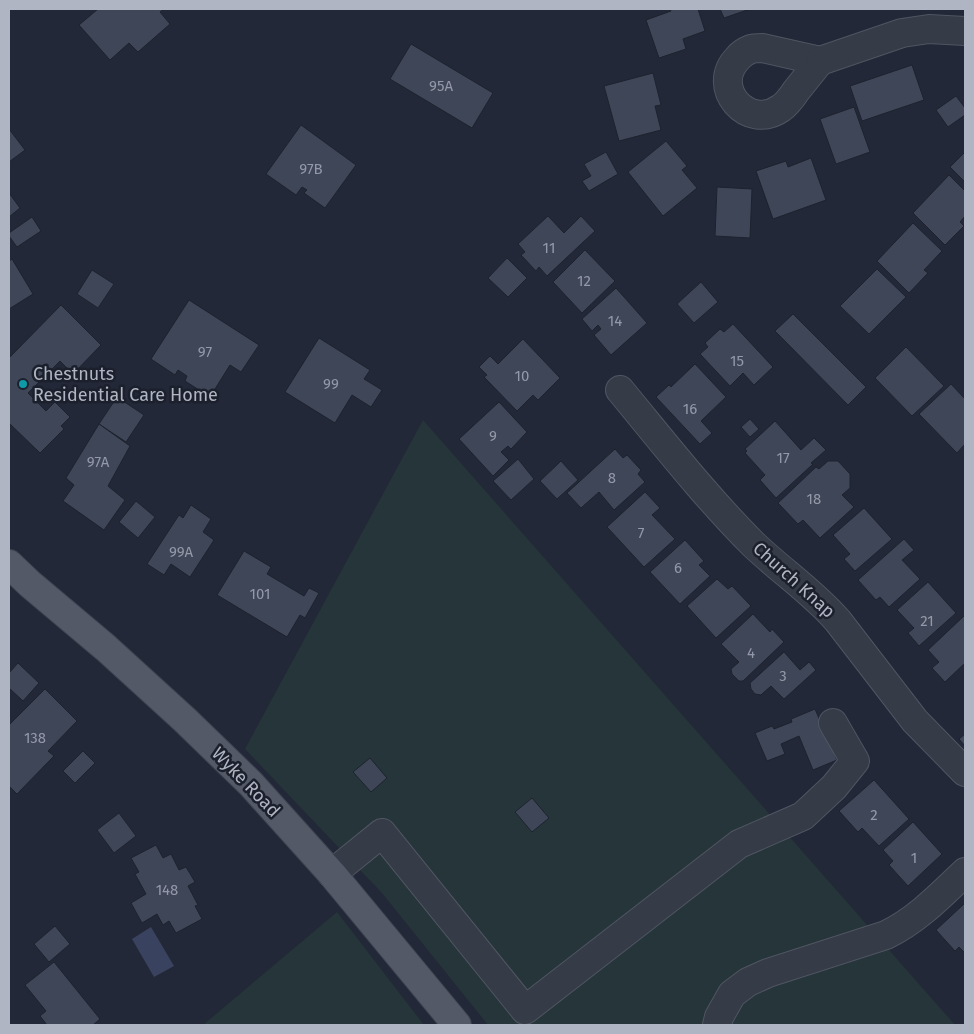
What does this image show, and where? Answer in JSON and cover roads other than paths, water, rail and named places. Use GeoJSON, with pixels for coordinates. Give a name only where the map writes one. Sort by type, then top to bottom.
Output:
{"type":"FeatureCollection","features":[{"type":"Feature","properties":{"kind":"main road","name":"Wyke Road"},"geometry":{"type":"LineString","coordinates":[[9,564],[106,648],[185,720],[251,784],[332,874],[457,1025]]}},
{"type":"Feature","properties":{"kind":"street"},"geometry":{"type":"LineString","coordinates":[[820,61],[902,33],[929,29],[965,31]]}},
{"type":"Feature","properties":{"kind":"street","name":"Church Knap"},"geometry":{"type":"LineString","coordinates":[[620,390],[718,508],[754,544],[827,608],[915,721],[965,772]]}},
{"type":"Feature","properties":{"kind":"street"},"geometry":{"type":"LineString","coordinates":[[332,874],[382,833],[525,1010],[739,844],[803,816],[834,787],[855,761],[833,723]]}},
{"type":"Feature","properties":{"kind":"street"},"geometry":{"type":"LineString","coordinates":[[717,1025],[719,1017],[732,994],[748,982],[768,973],[886,935],[925,910],[965,872]]}},
{"type":"Feature","properties":{"kind":"water"},"geometry":{"type":"Polygon","coordinates":[[[151,927],[174,966],[154,977],[132,939],[151,927]]]}},
{"type":"Feature","properties":{"kind":"place","name":"Chestnuts Residential Care Home"},"geometry":{"type":"Point","coordinates":[23,384]}}]}
